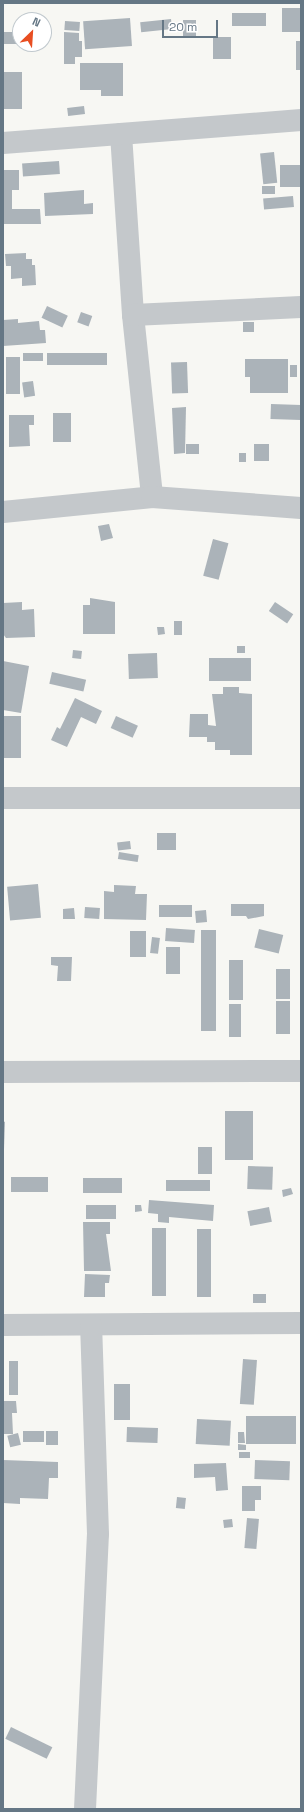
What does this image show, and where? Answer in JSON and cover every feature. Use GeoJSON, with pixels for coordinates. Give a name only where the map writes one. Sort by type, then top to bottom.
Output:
{"type":"FeatureCollection","features":[{"type":"Feature","properties":{"kind":"street"},"geometry":{"type":"LineString","coordinates":[[3,143],[301,120]]}},
{"type":"Feature","properties":{"kind":"street"},"geometry":{"type":"LineString","coordinates":[[121,134],[133,315],[152,497]]}},
{"type":"Feature","properties":{"kind":"street"},"geometry":{"type":"LineString","coordinates":[[133,315],[301,307]]}},
{"type":"Feature","properties":{"kind":"street"},"geometry":{"type":"LineString","coordinates":[[3,512],[152,497],[301,508]]}},
{"type":"Feature","properties":{"kind":"street"},"geometry":{"type":"LineString","coordinates":[[3,798],[301,798]]}},
{"type":"Feature","properties":{"kind":"street"},"geometry":{"type":"LineString","coordinates":[[3,1072],[301,1071]]}},
{"type":"Feature","properties":{"kind":"street"},"geometry":{"type":"LineString","coordinates":[[3,1326],[301,1323]]}},
{"type":"Feature","properties":{"kind":"street"},"geometry":{"type":"LineString","coordinates":[[85,1809],[98,1534],[91,1326]]}},
{"type":"Feature","properties":{"kind":"building"},"geometry":{"type":"Polygon","coordinates":[[[282,8],[301,8],[301,32],[282,32],[282,8]]]}},
{"type":"Feature","properties":{"kind":"building"},"geometry":{"type":"Polygon","coordinates":[[[232,13],[266,13],[266,26],[232,26],[232,13]]]}},
{"type":"Feature","properties":{"kind":"building"},"geometry":{"type":"Polygon","coordinates":[[[130,18],[132,46],[85,49],[83,21],[130,18]]]}},
{"type":"Feature","properties":{"kind":"building"},"geometry":{"type":"Polygon","coordinates":[[[171,19],[172,29],[141,32],[140,22],[171,19]]]}},
{"type":"Feature","properties":{"kind":"building"},"geometry":{"type":"Polygon","coordinates":[[[183,20],[196,20],[196,36],[183,36],[183,20]]]}},
{"type":"Feature","properties":{"kind":"building"},"geometry":{"type":"Polygon","coordinates":[[[65,21],[80,22],[79,31],[64,30],[65,21]]]}},
{"type":"Feature","properties":{"kind":"building"},"geometry":{"type":"Polygon","coordinates":[[[4,32],[12,32],[12,44],[4,44],[4,32]]]}},
{"type":"Feature","properties":{"kind":"building"},"geometry":{"type":"Polygon","coordinates":[[[64,32],[79,33],[79,41],[82,41],[82,57],[75,57],[75,64],[64,64],[64,32]]]}},
{"type":"Feature","properties":{"kind":"building"},"geometry":{"type":"Polygon","coordinates":[[[213,37],[231,37],[231,59],[213,59],[213,37]]]}},
{"type":"Feature","properties":{"kind":"building"},"geometry":{"type":"Polygon","coordinates":[[[296,41],[301,41],[301,70],[296,70],[296,41]]]}},
{"type":"Feature","properties":{"kind":"building"},"geometry":{"type":"Polygon","coordinates":[[[80,63],[123,63],[123,96],[101,96],[101,90],[80,90],[80,63]]]}},
{"type":"Feature","properties":{"kind":"building"},"geometry":{"type":"Polygon","coordinates":[[[3,72],[22,72],[22,109],[3,109],[3,72]]]}},
{"type":"Feature","properties":{"kind":"building"},"geometry":{"type":"Polygon","coordinates":[[[84,106],[85,114],[68,116],[67,108],[84,106]]]}},
{"type":"Feature","properties":{"kind":"building"},"geometry":{"type":"Polygon","coordinates":[[[274,152],[277,183],[263,184],[260,153],[274,152]]]}},
{"type":"Feature","properties":{"kind":"building"},"geometry":{"type":"Polygon","coordinates":[[[59,161],[60,174],[23,177],[22,164],[59,161]]]}},
{"type":"Feature","properties":{"kind":"building"},"geometry":{"type":"Polygon","coordinates":[[[280,165],[301,165],[301,187],[280,187],[280,165]]]}},
{"type":"Feature","properties":{"kind":"building"},"geometry":{"type":"Polygon","coordinates":[[[3,170],[19,170],[19,190],[12,190],[12,209],[40,209],[41,224],[3,224],[3,170]]]}},
{"type":"Feature","properties":{"kind":"building"},"geometry":{"type":"Polygon","coordinates":[[[262,186],[275,186],[275,194],[262,194],[262,186]]]}},
{"type":"Feature","properties":{"kind":"building"},"geometry":{"type":"Polygon","coordinates":[[[84,190],[84,204],[93,203],[93,214],[45,216],[44,193],[84,190]]]}},
{"type":"Feature","properties":{"kind":"building"},"geometry":{"type":"Polygon","coordinates":[[[293,196],[294,207],[264,210],[263,199],[293,196]]]}},
{"type":"Feature","properties":{"kind":"building"},"geometry":{"type":"Polygon","coordinates":[[[26,253],[26,259],[32,259],[32,265],[35,265],[36,285],[22,286],[22,278],[11,279],[11,266],[6,266],[5,254],[26,253]]]}},
{"type":"Feature","properties":{"kind":"building"},"geometry":{"type":"Polygon","coordinates":[[[47,306],[68,316],[62,328],[42,318],[47,306]]]}},
{"type":"Feature","properties":{"kind":"building"},"geometry":{"type":"Polygon","coordinates":[[[81,312],[92,316],[89,326],[77,322],[81,312]]]}},
{"type":"Feature","properties":{"kind":"building"},"geometry":{"type":"Polygon","coordinates":[[[18,319],[18,323],[39,321],[40,330],[45,330],[46,343],[3,346],[3,320],[18,319]]]}},
{"type":"Feature","properties":{"kind":"building"},"geometry":{"type":"Polygon","coordinates":[[[243,322],[254,322],[254,332],[243,332],[243,322]]]}},
{"type":"Feature","properties":{"kind":"building"},"geometry":{"type":"Polygon","coordinates":[[[23,353],[43,353],[43,361],[23,361],[23,353]]]}},
{"type":"Feature","properties":{"kind":"building"},"geometry":{"type":"Polygon","coordinates":[[[47,353],[107,353],[107,365],[47,365],[47,353]]]}},
{"type":"Feature","properties":{"kind":"building"},"geometry":{"type":"Polygon","coordinates":[[[6,357],[20,357],[20,394],[6,394],[6,357]]]}},
{"type":"Feature","properties":{"kind":"building"},"geometry":{"type":"Polygon","coordinates":[[[245,359],[288,359],[288,393],[250,393],[250,377],[245,377],[245,359]]]}},
{"type":"Feature","properties":{"kind":"building"},"geometry":{"type":"Polygon","coordinates":[[[187,362],[188,393],[172,394],[171,363],[187,362]]]}},
{"type":"Feature","properties":{"kind":"building"},"geometry":{"type":"Polygon","coordinates":[[[290,365],[297,365],[297,377],[290,377],[290,365]]]}},
{"type":"Feature","properties":{"kind":"building"},"geometry":{"type":"Polygon","coordinates":[[[33,381],[35,396],[24,397],[22,383],[33,381]]]}},
{"type":"Feature","properties":{"kind":"building"},"geometry":{"type":"Polygon","coordinates":[[[271,404],[301,405],[300,420],[270,419],[271,404]]]}},
{"type":"Feature","properties":{"kind":"building"},"geometry":{"type":"Polygon","coordinates":[[[186,407],[185,453],[174,454],[172,408],[186,407]]]}},
{"type":"Feature","properties":{"kind":"building"},"geometry":{"type":"Polygon","coordinates":[[[53,413],[71,413],[71,442],[53,442],[53,413]]]}},
{"type":"Feature","properties":{"kind":"building"},"geometry":{"type":"Polygon","coordinates":[[[9,415],[34,415],[34,425],[29,425],[30,446],[9,447],[9,415]]]}},
{"type":"Feature","properties":{"kind":"building"},"geometry":{"type":"Polygon","coordinates":[[[186,444],[199,444],[199,454],[186,454],[186,444]]]}},
{"type":"Feature","properties":{"kind":"building"},"geometry":{"type":"Polygon","coordinates":[[[254,444],[269,444],[269,461],[254,461],[254,444]]]}},
{"type":"Feature","properties":{"kind":"building"},"geometry":{"type":"Polygon","coordinates":[[[239,453],[246,453],[246,462],[239,462],[239,453]]]}},
{"type":"Feature","properties":{"kind":"building"},"geometry":{"type":"Polygon","coordinates":[[[109,524],[113,538],[101,541],[98,526],[109,524]]]}},
{"type":"Feature","properties":{"kind":"building"},"geometry":{"type":"Polygon","coordinates":[[[213,539],[228,543],[219,580],[203,576],[213,539]]]}},
{"type":"Feature","properties":{"kind":"building"},"geometry":{"type":"Polygon","coordinates":[[[90,598],[115,602],[115,634],[83,634],[83,605],[90,605],[90,598]]]}},
{"type":"Feature","properties":{"kind":"building"},"geometry":{"type":"Polygon","coordinates":[[[22,602],[22,610],[34,609],[35,637],[6,638],[3,634],[3,603],[22,602]]]}},
{"type":"Feature","properties":{"kind":"building"},"geometry":{"type":"Polygon","coordinates":[[[275,602],[293,614],[287,623],[269,611],[275,602]]]}},
{"type":"Feature","properties":{"kind":"building"},"geometry":{"type":"Polygon","coordinates":[[[174,621],[182,621],[182,635],[174,635],[174,621]]]}},
{"type":"Feature","properties":{"kind":"building"},"geometry":{"type":"Polygon","coordinates":[[[157,627],[164,627],[165,634],[158,635],[157,627]]]}},
{"type":"Feature","properties":{"kind":"building"},"geometry":{"type":"Polygon","coordinates":[[[237,646],[245,646],[245,653],[237,653],[237,646]]]}},
{"type":"Feature","properties":{"kind":"building"},"geometry":{"type":"Polygon","coordinates":[[[73,650],[82,651],[81,659],[72,658],[73,650]]]}},
{"type":"Feature","properties":{"kind":"building"},"geometry":{"type":"Polygon","coordinates":[[[157,653],[158,678],[129,679],[128,654],[157,653]]]}},
{"type":"Feature","properties":{"kind":"building"},"geometry":{"type":"Polygon","coordinates":[[[209,658],[251,658],[251,681],[209,681],[209,658]]]}},
{"type":"Feature","properties":{"kind":"building"},"geometry":{"type":"Polygon","coordinates":[[[3,661],[29,666],[21,713],[3,710],[3,661]]]}},
{"type":"Feature","properties":{"kind":"building"},"geometry":{"type":"Polygon","coordinates":[[[52,672],[86,680],[83,692],[49,684],[52,672]]]}},
{"type":"Feature","properties":{"kind":"building"},"geometry":{"type":"Polygon","coordinates":[[[223,687],[239,687],[239,693],[252,694],[252,755],[230,755],[230,750],[215,750],[215,742],[207,742],[207,737],[189,737],[190,714],[208,714],[208,725],[216,726],[212,694],[223,694],[223,687]]]}},
{"type":"Feature","properties":{"kind":"building"},"geometry":{"type":"Polygon","coordinates":[[[75,698],[102,711],[96,724],[81,717],[67,747],[51,740],[57,727],[60,729],[75,698]]]}},
{"type":"Feature","properties":{"kind":"building"},"geometry":{"type":"Polygon","coordinates":[[[3,716],[21,716],[21,758],[3,758],[3,716]]]}},
{"type":"Feature","properties":{"kind":"building"},"geometry":{"type":"Polygon","coordinates":[[[116,716],[138,726],[133,738],[111,728],[116,716]]]}},
{"type":"Feature","properties":{"kind":"building"},"geometry":{"type":"Polygon","coordinates":[[[157,833],[176,833],[176,850],[157,850],[157,833]]]}},
{"type":"Feature","properties":{"kind":"building"},"geometry":{"type":"Polygon","coordinates":[[[130,841],[131,849],[118,851],[117,843],[130,841]]]}},
{"type":"Feature","properties":{"kind":"building"},"geometry":{"type":"Polygon","coordinates":[[[119,852],[139,855],[138,862],[118,859],[119,852]]]}},
{"type":"Feature","properties":{"kind":"building"},"geometry":{"type":"Polygon","coordinates":[[[38,884],[41,918],[10,921],[7,887],[38,884]]]}},
{"type":"Feature","properties":{"kind":"building"},"geometry":{"type":"Polygon","coordinates":[[[114,885],[136,886],[135,894],[147,894],[146,920],[104,919],[104,891],[114,892],[114,885]]]}},
{"type":"Feature","properties":{"kind":"building"},"geometry":{"type":"Polygon","coordinates":[[[231,904],[264,904],[264,916],[248,919],[246,916],[231,916],[231,904]]]}},
{"type":"Feature","properties":{"kind":"building"},"geometry":{"type":"Polygon","coordinates":[[[159,905],[192,905],[192,917],[159,917],[159,905]]]}},
{"type":"Feature","properties":{"kind":"building"},"geometry":{"type":"Polygon","coordinates":[[[85,907],[100,908],[99,919],[84,918],[85,907]]]}},
{"type":"Feature","properties":{"kind":"building"},"geometry":{"type":"Polygon","coordinates":[[[74,908],[75,919],[63,919],[63,909],[74,908]]]}},
{"type":"Feature","properties":{"kind":"building"},"geometry":{"type":"Polygon","coordinates":[[[206,910],[207,922],[196,923],[195,911],[206,910]]]}},
{"type":"Feature","properties":{"kind":"building"},"geometry":{"type":"Polygon","coordinates":[[[166,928],[195,930],[194,943],[165,941],[166,928]]]}},
{"type":"Feature","properties":{"kind":"building"},"geometry":{"type":"Polygon","coordinates":[[[259,929],[283,935],[279,953],[254,947],[259,929]]]}},
{"type":"Feature","properties":{"kind":"building"},"geometry":{"type":"Polygon","coordinates":[[[201,930],[216,930],[216,1031],[201,1031],[201,930]]]}},
{"type":"Feature","properties":{"kind":"building"},"geometry":{"type":"Polygon","coordinates":[[[130,931],[146,931],[146,957],[130,957],[130,931]]]}},
{"type":"Feature","properties":{"kind":"building"},"geometry":{"type":"Polygon","coordinates":[[[152,937],[160,938],[158,954],[150,953],[152,937]]]}},
{"type":"Feature","properties":{"kind":"building"},"geometry":{"type":"Polygon","coordinates":[[[166,947],[180,947],[180,974],[166,974],[166,947]]]}},
{"type":"Feature","properties":{"kind":"building"},"geometry":{"type":"Polygon","coordinates":[[[51,957],[72,957],[71,981],[57,981],[58,966],[51,965],[51,957]]]}},
{"type":"Feature","properties":{"kind":"building"},"geometry":{"type":"Polygon","coordinates":[[[229,960],[243,960],[243,1000],[229,1000],[229,960]]]}},
{"type":"Feature","properties":{"kind":"building"},"geometry":{"type":"Polygon","coordinates":[[[276,969],[290,969],[290,999],[276,999],[276,969]]]}},
{"type":"Feature","properties":{"kind":"building"},"geometry":{"type":"Polygon","coordinates":[[[276,1001],[290,1001],[290,1034],[276,1034],[276,1001]]]}},
{"type":"Feature","properties":{"kind":"building"},"geometry":{"type":"Polygon","coordinates":[[[229,1004],[241,1004],[241,1037],[229,1037],[229,1004]]]}},
{"type":"Feature","properties":{"kind":"building"},"geometry":{"type":"Polygon","coordinates":[[[225,1111],[253,1111],[253,1160],[225,1160],[225,1111]]]}},
{"type":"Feature","properties":{"kind":"building"},"geometry":{"type":"Polygon","coordinates":[[[3,1121],[5,1122],[4,1149],[3,1149],[3,1121]]]}},
{"type":"Feature","properties":{"kind":"building"},"geometry":{"type":"Polygon","coordinates":[[[198,1147],[212,1147],[212,1174],[198,1174],[198,1147]]]}},
{"type":"Feature","properties":{"kind":"building"},"geometry":{"type":"Polygon","coordinates":[[[248,1166],[273,1167],[272,1190],[247,1189],[248,1166]]]}},
{"type":"Feature","properties":{"kind":"building"},"geometry":{"type":"Polygon","coordinates":[[[11,1177],[48,1177],[48,1192],[11,1192],[11,1177]]]}},
{"type":"Feature","properties":{"kind":"building"},"geometry":{"type":"Polygon","coordinates":[[[83,1178],[122,1178],[122,1193],[83,1193],[83,1178]]]}},
{"type":"Feature","properties":{"kind":"building"},"geometry":{"type":"Polygon","coordinates":[[[166,1180],[210,1180],[210,1191],[166,1191],[166,1180]]]}},
{"type":"Feature","properties":{"kind":"building"},"geometry":{"type":"Polygon","coordinates":[[[291,1188],[293,1194],[283,1197],[282,1190],[291,1188]]]}},
{"type":"Feature","properties":{"kind":"building"},"geometry":{"type":"Polygon","coordinates":[[[149,1200],[214,1205],[213,1221],[169,1217],[169,1223],[158,1222],[158,1214],[148,1213],[149,1200]]]}},
{"type":"Feature","properties":{"kind":"building"},"geometry":{"type":"Polygon","coordinates":[[[86,1205],[116,1205],[116,1219],[86,1219],[86,1205]]]}},
{"type":"Feature","properties":{"kind":"building"},"geometry":{"type":"Polygon","coordinates":[[[135,1205],[141,1205],[142,1211],[135,1212],[135,1205]]]}},
{"type":"Feature","properties":{"kind":"building"},"geometry":{"type":"Polygon","coordinates":[[[269,1207],[272,1222],[250,1226],[247,1211],[269,1207]]]}},
{"type":"Feature","properties":{"kind":"building"},"geometry":{"type":"Polygon","coordinates":[[[83,1222],[110,1222],[110,1234],[106,1234],[111,1271],[84,1271],[83,1222]]]}},
{"type":"Feature","properties":{"kind":"building"},"geometry":{"type":"Polygon","coordinates":[[[152,1228],[166,1228],[166,1296],[152,1296],[152,1228]]]}},
{"type":"Feature","properties":{"kind":"building"},"geometry":{"type":"Polygon","coordinates":[[[197,1229],[211,1229],[211,1297],[197,1297],[197,1229]]]}},
{"type":"Feature","properties":{"kind":"building"},"geometry":{"type":"Polygon","coordinates":[[[85,1274],[110,1275],[109,1283],[105,1283],[105,1297],[84,1297],[85,1274]]]}},
{"type":"Feature","properties":{"kind":"building"},"geometry":{"type":"Polygon","coordinates":[[[253,1294],[266,1294],[266,1303],[253,1303],[253,1294]]]}},
{"type":"Feature","properties":{"kind":"building"},"geometry":{"type":"Polygon","coordinates":[[[243,1359],[257,1360],[254,1405],[240,1404],[243,1359]]]}},
{"type":"Feature","properties":{"kind":"building"},"geometry":{"type":"Polygon","coordinates":[[[9,1361],[18,1361],[18,1395],[9,1395],[9,1361]]]}},
{"type":"Feature","properties":{"kind":"building"},"geometry":{"type":"Polygon","coordinates":[[[114,1384],[130,1384],[130,1420],[114,1420],[114,1384]]]}},
{"type":"Feature","properties":{"kind":"building"},"geometry":{"type":"Polygon","coordinates":[[[4,1401],[16,1401],[17,1413],[12,1413],[13,1434],[3,1434],[4,1401]]]}},
{"type":"Feature","properties":{"kind":"building"},"geometry":{"type":"Polygon","coordinates":[[[246,1416],[296,1416],[296,1444],[246,1444],[246,1416]]]}},
{"type":"Feature","properties":{"kind":"building"},"geometry":{"type":"Polygon","coordinates":[[[197,1419],[231,1421],[230,1446],[196,1444],[197,1419]]]}},
{"type":"Feature","properties":{"kind":"building"},"geometry":{"type":"Polygon","coordinates":[[[127,1427],[158,1428],[157,1443],[126,1442],[127,1427]]]}},
{"type":"Feature","properties":{"kind":"building"},"geometry":{"type":"Polygon","coordinates":[[[23,1431],[44,1431],[44,1442],[23,1442],[23,1431]]]}},
{"type":"Feature","properties":{"kind":"building"},"geometry":{"type":"Polygon","coordinates":[[[46,1431],[58,1431],[58,1445],[46,1445],[46,1431]]]}},
{"type":"Feature","properties":{"kind":"building"},"geometry":{"type":"Polygon","coordinates":[[[238,1432],[244,1432],[245,1443],[238,1443],[238,1432]]]}},
{"type":"Feature","properties":{"kind":"building"},"geometry":{"type":"Polygon","coordinates":[[[18,1433],[21,1445],[10,1447],[7,1436],[18,1433]]]}},
{"type":"Feature","properties":{"kind":"building"},"geometry":{"type":"Polygon","coordinates":[[[238,1444],[246,1445],[246,1450],[238,1450],[238,1444]]]}},
{"type":"Feature","properties":{"kind":"building"},"geometry":{"type":"Polygon","coordinates":[[[239,1452],[250,1452],[250,1458],[239,1458],[239,1452]]]}},
{"type":"Feature","properties":{"kind":"building"},"geometry":{"type":"Polygon","coordinates":[[[3,1460],[58,1462],[58,1478],[49,1478],[48,1499],[20,1498],[20,1504],[3,1503],[3,1460]]]}},
{"type":"Feature","properties":{"kind":"building"},"geometry":{"type":"Polygon","coordinates":[[[255,1460],[290,1461],[289,1480],[254,1479],[255,1460]]]}},
{"type":"Feature","properties":{"kind":"building"},"geometry":{"type":"Polygon","coordinates":[[[226,1463],[228,1490],[216,1491],[215,1477],[194,1478],[194,1464],[226,1463]]]}},
{"type":"Feature","properties":{"kind":"building"},"geometry":{"type":"Polygon","coordinates":[[[242,1486],[261,1486],[261,1500],[255,1500],[255,1511],[242,1511],[242,1486]]]}},
{"type":"Feature","properties":{"kind":"building"},"geometry":{"type":"Polygon","coordinates":[[[177,1497],[186,1498],[185,1509],[176,1508],[177,1497]]]}},
{"type":"Feature","properties":{"kind":"building"},"geometry":{"type":"Polygon","coordinates":[[[247,1518],[259,1519],[256,1549],[244,1548],[247,1518]]]}},
{"type":"Feature","properties":{"kind":"building"},"geometry":{"type":"Polygon","coordinates":[[[232,1519],[233,1527],[224,1528],[223,1520],[232,1519]]]}},
{"type":"Feature","properties":{"kind":"building"},"geometry":{"type":"Polygon","coordinates":[[[11,1727],[52,1747],[47,1759],[5,1739],[11,1727]]]}}]}
